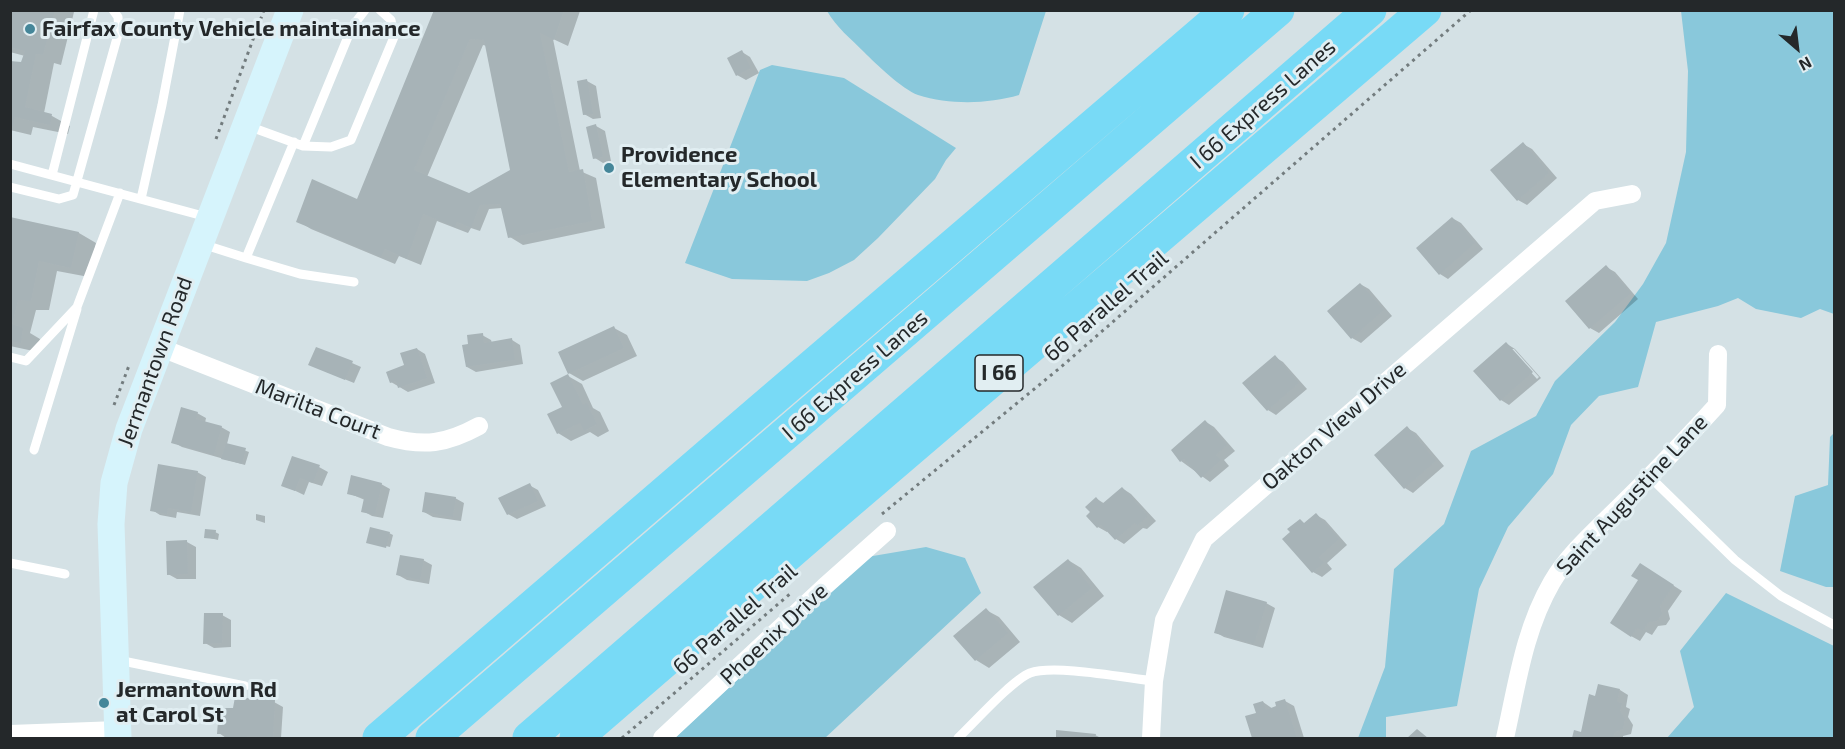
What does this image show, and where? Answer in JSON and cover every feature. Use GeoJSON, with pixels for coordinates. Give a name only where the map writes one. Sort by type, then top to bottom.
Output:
{"type":"FeatureCollection","features":[{"type":"Feature","properties":{"kind":"highway"},"geometry":{"type":"LineString","coordinates":[[379,738],[1228,10]]}},
{"type":"Feature","properties":{"kind":"highway","name":"I 66 Express Lanes"},"geometry":{"type":"LineString","coordinates":[[432,738],[1278,10]]}},
{"type":"Feature","properties":{"kind":"highway","name":"I 66 Express Lanes"},"geometry":{"type":"LineString","coordinates":[[530,738],[1371,10]]}},
{"type":"Feature","properties":{"kind":"highway","name":"I 66"},"geometry":{"type":"LineString","coordinates":[[576,738],[826,521],[1425,10]]}},
{"type":"Feature","properties":{"kind":"main road","name":"Jermantown Road"},"geometry":{"type":"LineString","coordinates":[[119,736],[111,504],[118,462],[159,347],[290,10]]}},
{"type":"Feature","properties":{"kind":"street","name":"Oakton View Drive"},"geometry":{"type":"LineString","coordinates":[[1151,738],[1154,681],[1164,620],[1204,539],[1595,201],[1632,194]]}},
{"type":"Feature","properties":{"kind":"street","name":"Marilta Court"},"geometry":{"type":"LineString","coordinates":[[159,347],[388,437],[407,442],[419,444],[449,440],[479,426]]}},
{"type":"Feature","properties":{"kind":"street","name":"Saint Augustine Lane"},"geometry":{"type":"LineString","coordinates":[[1505,738],[1525,643],[1538,608],[1553,579],[1580,547],[1717,405],[1718,354]]}},
{"type":"Feature","properties":{"kind":"street","name":"Phoenix Drive"},"geometry":{"type":"LineString","coordinates":[[662,738],[824,587],[884,524]]}},
{"type":"Feature","properties":{"kind":"street"},"geometry":{"type":"LineString","coordinates":[[10,734],[119,736]]}},
{"type":"Feature","properties":{"kind":"lane"},"geometry":{"type":"LineString","coordinates":[[51,175],[94,10]]}},
{"type":"Feature","properties":{"kind":"lane"},"geometry":{"type":"LineString","coordinates":[[10,187],[58,199],[73,195],[119,32],[118,17],[113,10]]}},
{"type":"Feature","properties":{"kind":"lane"},"geometry":{"type":"LineString","coordinates":[[141,199],[180,10]]}},
{"type":"Feature","properties":{"kind":"lane"},"geometry":{"type":"LineString","coordinates":[[246,258],[352,27],[365,10]]}},
{"type":"Feature","properties":{"kind":"lane"},"geometry":{"type":"LineString","coordinates":[[245,125],[299,144],[331,147],[351,140],[394,37],[391,20],[380,10]]}},
{"type":"Feature","properties":{"kind":"lane"},"geometry":{"type":"LineString","coordinates":[[10,164],[210,218]]}},
{"type":"Feature","properties":{"kind":"lane"},"geometry":{"type":"LineString","coordinates":[[34,450],[77,307],[120,194]]}},
{"type":"Feature","properties":{"kind":"lane"},"geometry":{"type":"LineString","coordinates":[[200,243],[300,274],[354,282]]}},
{"type":"Feature","properties":{"kind":"lane"},"geometry":{"type":"LineString","coordinates":[[10,357],[26,361],[77,307]]}},
{"type":"Feature","properties":{"kind":"lane"},"geometry":{"type":"LineString","coordinates":[[1650,477],[1735,560],[1781,596],[1834,624]]}},
{"type":"Feature","properties":{"kind":"lane"},"geometry":{"type":"LineString","coordinates":[[10,563],[65,574]]}},
{"type":"Feature","properties":{"kind":"lane"},"geometry":{"type":"LineString","coordinates":[[115,660],[244,686]]}},
{"type":"Feature","properties":{"kind":"lane"},"geometry":{"type":"LineString","coordinates":[[958,738],[1005,692],[1030,674],[1055,670],[1154,681]]}},
{"type":"Feature","properties":{"kind":"path","name":"66 Parallel Trail"},"geometry":{"type":"LineString","coordinates":[[884,524],[1471,10]]}},
{"type":"Feature","properties":{"kind":"path","name":"66 Parallel Trail"},"geometry":{"type":"LineString","coordinates":[[622,738],[791,593]]}},
{"type":"Feature","properties":{"kind":"shaded area"},"geometry":{"type":"Polygon","coordinates":[[[827,11],[1046,11],[1019,95],[995,100],[956,102],[918,95],[904,87],[849,38],[827,11]]]}},
{"type":"Feature","properties":{"kind":"shaded area"},"geometry":{"type":"Polygon","coordinates":[[[1681,11],[1834,11],[1834,314],[1820,309],[1801,318],[1756,309],[1738,298],[1718,306],[1656,322],[1638,387],[1599,396],[1571,425],[1553,474],[1508,527],[1479,589],[1457,706],[1386,717],[1386,738],[1358,738],[1385,667],[1394,569],[1444,524],[1471,451],[1536,416],[1555,381],[1615,322],[1643,284],[1666,243],[1686,152],[1688,71],[1681,11]]]}},
{"type":"Feature","properties":{"kind":"shaded area"},"geometry":{"type":"Polygon","coordinates":[[[772,65],[844,78],[956,148],[935,179],[854,260],[807,281],[732,279],[685,263],[760,70],[772,65]]]}},
{"type":"Feature","properties":{"kind":"shaded area"},"geometry":{"type":"Polygon","coordinates":[[[1834,433],[1834,587],[1826,587],[1780,571],[1795,496],[1828,485],[1830,437],[1834,433]]]}},
{"type":"Feature","properties":{"kind":"shaded area"},"geometry":{"type":"Polygon","coordinates":[[[926,547],[965,558],[981,593],[825,738],[675,738],[867,557],[926,547]]]}},
{"type":"Feature","properties":{"kind":"shaded area"},"geometry":{"type":"Polygon","coordinates":[[[1726,593],[1834,646],[1834,738],[1667,738],[1694,707],[1680,651],[1726,593]]]}},
{"type":"Feature","properties":{"kind":"building"},"geometry":{"type":"Polygon","coordinates":[[[10,10],[55,10],[43,55],[36,54],[25,107],[52,114],[50,125],[15,117],[13,126],[10,125],[10,61],[21,62],[25,51],[10,47],[10,10]]]}},
{"type":"Feature","properties":{"kind":"building"},"geometry":{"type":"Polygon","coordinates":[[[434,10],[564,10],[554,40],[540,33],[569,172],[583,169],[592,221],[508,238],[500,204],[480,205],[471,228],[457,222],[455,227],[423,214],[407,259],[385,249],[381,257],[296,222],[312,179],[357,199],[434,10]],[[470,39],[414,170],[469,193],[510,170],[484,40],[470,39]]]}},
{"type":"Feature","properties":{"kind":"building"},"geometry":{"type":"Polygon","coordinates":[[[742,50],[751,68],[736,76],[727,58],[742,50]]]}},
{"type":"Feature","properties":{"kind":"building"},"geometry":{"type":"Polygon","coordinates":[[[587,79],[593,114],[583,115],[577,81],[587,79]]]}},
{"type":"Feature","properties":{"kind":"building"},"geometry":{"type":"Polygon","coordinates":[[[596,124],[603,157],[593,159],[586,127],[596,124]]]}},
{"type":"Feature","properties":{"kind":"building"},"geometry":{"type":"Polygon","coordinates":[[[1523,142],[1549,173],[1517,201],[1490,170],[1523,142]]]}},
{"type":"Feature","properties":{"kind":"building"},"geometry":{"type":"Polygon","coordinates":[[[10,217],[79,232],[71,268],[39,261],[31,301],[18,300],[12,324],[23,328],[21,343],[10,341],[10,217]]]}},
{"type":"Feature","properties":{"kind":"building"},"geometry":{"type":"Polygon","coordinates":[[[1452,217],[1475,243],[1439,275],[1416,248],[1452,217]]]}},
{"type":"Feature","properties":{"kind":"building"},"geometry":{"type":"Polygon","coordinates":[[[1606,265],[1631,293],[1589,329],[1565,301],[1606,265]]]}},
{"type":"Feature","properties":{"kind":"building"},"geometry":{"type":"Polygon","coordinates":[[[1360,283],[1384,310],[1351,339],[1327,311],[1360,283]]]}},
{"type":"Feature","properties":{"kind":"building"},"geometry":{"type":"Polygon","coordinates":[[[614,326],[624,348],[568,374],[558,352],[614,326]]]}},
{"type":"Feature","properties":{"kind":"building"},"geometry":{"type":"Polygon","coordinates":[[[483,333],[484,343],[512,338],[515,360],[466,367],[462,345],[468,344],[467,335],[483,333]]]}},
{"type":"Feature","properties":{"kind":"building"},"geometry":{"type":"Polygon","coordinates":[[[1506,342],[1533,372],[1500,401],[1473,371],[1506,342]]]}},
{"type":"Feature","properties":{"kind":"building"},"geometry":{"type":"Polygon","coordinates":[[[316,347],[353,361],[345,380],[308,365],[316,347]]]}},
{"type":"Feature","properties":{"kind":"building"},"geometry":{"type":"Polygon","coordinates":[[[417,348],[427,378],[398,388],[396,381],[390,383],[386,372],[404,365],[400,353],[417,348]]]}},
{"type":"Feature","properties":{"kind":"building"},"geometry":{"type":"Polygon","coordinates":[[[1275,355],[1299,383],[1267,411],[1242,383],[1275,355]]]}},
{"type":"Feature","properties":{"kind":"building"},"geometry":{"type":"Polygon","coordinates":[[[568,374],[583,405],[587,403],[597,424],[584,431],[580,423],[557,434],[547,414],[562,407],[550,383],[568,374]]]}},
{"type":"Feature","properties":{"kind":"building"},"geometry":{"type":"Polygon","coordinates":[[[181,407],[198,412],[196,419],[222,426],[214,455],[171,443],[181,407]]]}},
{"type":"Feature","properties":{"kind":"building"},"geometry":{"type":"Polygon","coordinates":[[[1205,420],[1227,445],[1216,455],[1221,460],[1201,478],[1184,459],[1180,462],[1171,450],[1205,420]]]}},
{"type":"Feature","properties":{"kind":"building"},"geometry":{"type":"Polygon","coordinates":[[[1407,426],[1436,461],[1404,489],[1374,455],[1407,426]]]}},
{"type":"Feature","properties":{"kind":"building"},"geometry":{"type":"Polygon","coordinates":[[[226,443],[246,448],[242,464],[221,459],[226,443]]]}},
{"type":"Feature","properties":{"kind":"building"},"geometry":{"type":"Polygon","coordinates":[[[292,456],[320,465],[313,483],[300,478],[295,491],[281,486],[292,456]]]}},
{"type":"Feature","properties":{"kind":"building"},"geometry":{"type":"Polygon","coordinates":[[[158,464],[198,471],[191,512],[168,508],[167,514],[150,511],[158,464]]]}},
{"type":"Feature","properties":{"kind":"building"},"geometry":{"type":"Polygon","coordinates":[[[351,475],[382,483],[375,515],[361,512],[364,498],[347,494],[351,475]]]}},
{"type":"Feature","properties":{"kind":"building"},"geometry":{"type":"Polygon","coordinates":[[[530,483],[538,501],[507,515],[498,498],[530,483]]]}},
{"type":"Feature","properties":{"kind":"building"},"geometry":{"type":"Polygon","coordinates":[[[1122,487],[1148,516],[1137,526],[1135,523],[1115,540],[1101,525],[1097,528],[1086,516],[1090,512],[1085,507],[1096,497],[1102,504],[1122,487]]]}},
{"type":"Feature","properties":{"kind":"building"},"geometry":{"type":"Polygon","coordinates":[[[425,492],[456,497],[453,517],[422,512],[425,492]]]}},
{"type":"Feature","properties":{"kind":"building"},"geometry":{"type":"Polygon","coordinates":[[[1316,513],[1339,539],[1319,557],[1324,563],[1312,573],[1282,539],[1290,532],[1287,529],[1300,519],[1304,523],[1316,513]]]}},
{"type":"Feature","properties":{"kind":"building"},"geometry":{"type":"Polygon","coordinates":[[[370,527],[390,532],[386,548],[366,543],[370,527]]]}},
{"type":"Feature","properties":{"kind":"building"},"geometry":{"type":"Polygon","coordinates":[[[205,529],[216,530],[215,539],[204,538],[205,529]]]}},
{"type":"Feature","properties":{"kind":"building"},"geometry":{"type":"Polygon","coordinates":[[[187,540],[188,574],[167,575],[166,541],[187,540]]]}},
{"type":"Feature","properties":{"kind":"building"},"geometry":{"type":"Polygon","coordinates":[[[400,555],[424,559],[420,580],[396,575],[400,555]]]}},
{"type":"Feature","properties":{"kind":"building"},"geometry":{"type":"Polygon","coordinates":[[[1068,559],[1092,588],[1058,616],[1033,587],[1068,559]]]}},
{"type":"Feature","properties":{"kind":"building"},"geometry":{"type":"Polygon","coordinates":[[[1640,563],[1674,585],[1660,606],[1662,614],[1657,621],[1649,622],[1643,631],[1637,628],[1631,637],[1610,623],[1638,580],[1631,576],[1640,563]]]}},
{"type":"Feature","properties":{"kind":"building"},"geometry":{"type":"Polygon","coordinates":[[[1226,590],[1267,602],[1254,644],[1214,633],[1226,590]]]}},
{"type":"Feature","properties":{"kind":"building"},"geometry":{"type":"Polygon","coordinates":[[[986,608],[1008,633],[975,661],[953,636],[986,608]]]}},
{"type":"Feature","properties":{"kind":"building"},"geometry":{"type":"Polygon","coordinates":[[[204,613],[223,613],[222,643],[203,644],[204,613]]]}},
{"type":"Feature","properties":{"kind":"building"},"geometry":{"type":"Polygon","coordinates":[[[1598,684],[1620,689],[1617,702],[1622,703],[1620,711],[1625,719],[1623,729],[1615,732],[1613,738],[1572,738],[1574,730],[1581,732],[1589,694],[1595,696],[1598,684]]]}},
{"type":"Feature","properties":{"kind":"building"},"geometry":{"type":"Polygon","coordinates":[[[235,697],[275,700],[273,737],[225,738],[225,734],[217,734],[219,708],[233,708],[235,697]]]}},
{"type":"Feature","properties":{"kind":"building"},"geometry":{"type":"Polygon","coordinates":[[[1285,699],[1297,738],[1252,738],[1245,716],[1256,713],[1253,704],[1263,701],[1266,710],[1276,706],[1275,702],[1285,699]]]}},
{"type":"Feature","properties":{"kind":"building"},"geometry":{"type":"Polygon","coordinates":[[[1417,729],[1428,738],[1407,738],[1417,729]]]}},
{"type":"Feature","properties":{"kind":"building"},"geometry":{"type":"Polygon","coordinates":[[[1056,730],[1096,734],[1095,738],[1056,738],[1056,730]]]}},
{"type":"Feature","properties":{"kind":"place","name":"Fairfax County Vehicle maintainance"},"geometry":{"type":"Point","coordinates":[30,29]}},
{"type":"Feature","properties":{"kind":"place","name":"Providence Elementary School"},"geometry":{"type":"Point","coordinates":[609,168]}},
{"type":"Feature","properties":{"kind":"place","name":"Jermantown Rd at Carol St"},"geometry":{"type":"Point","coordinates":[104,703]}}]}
